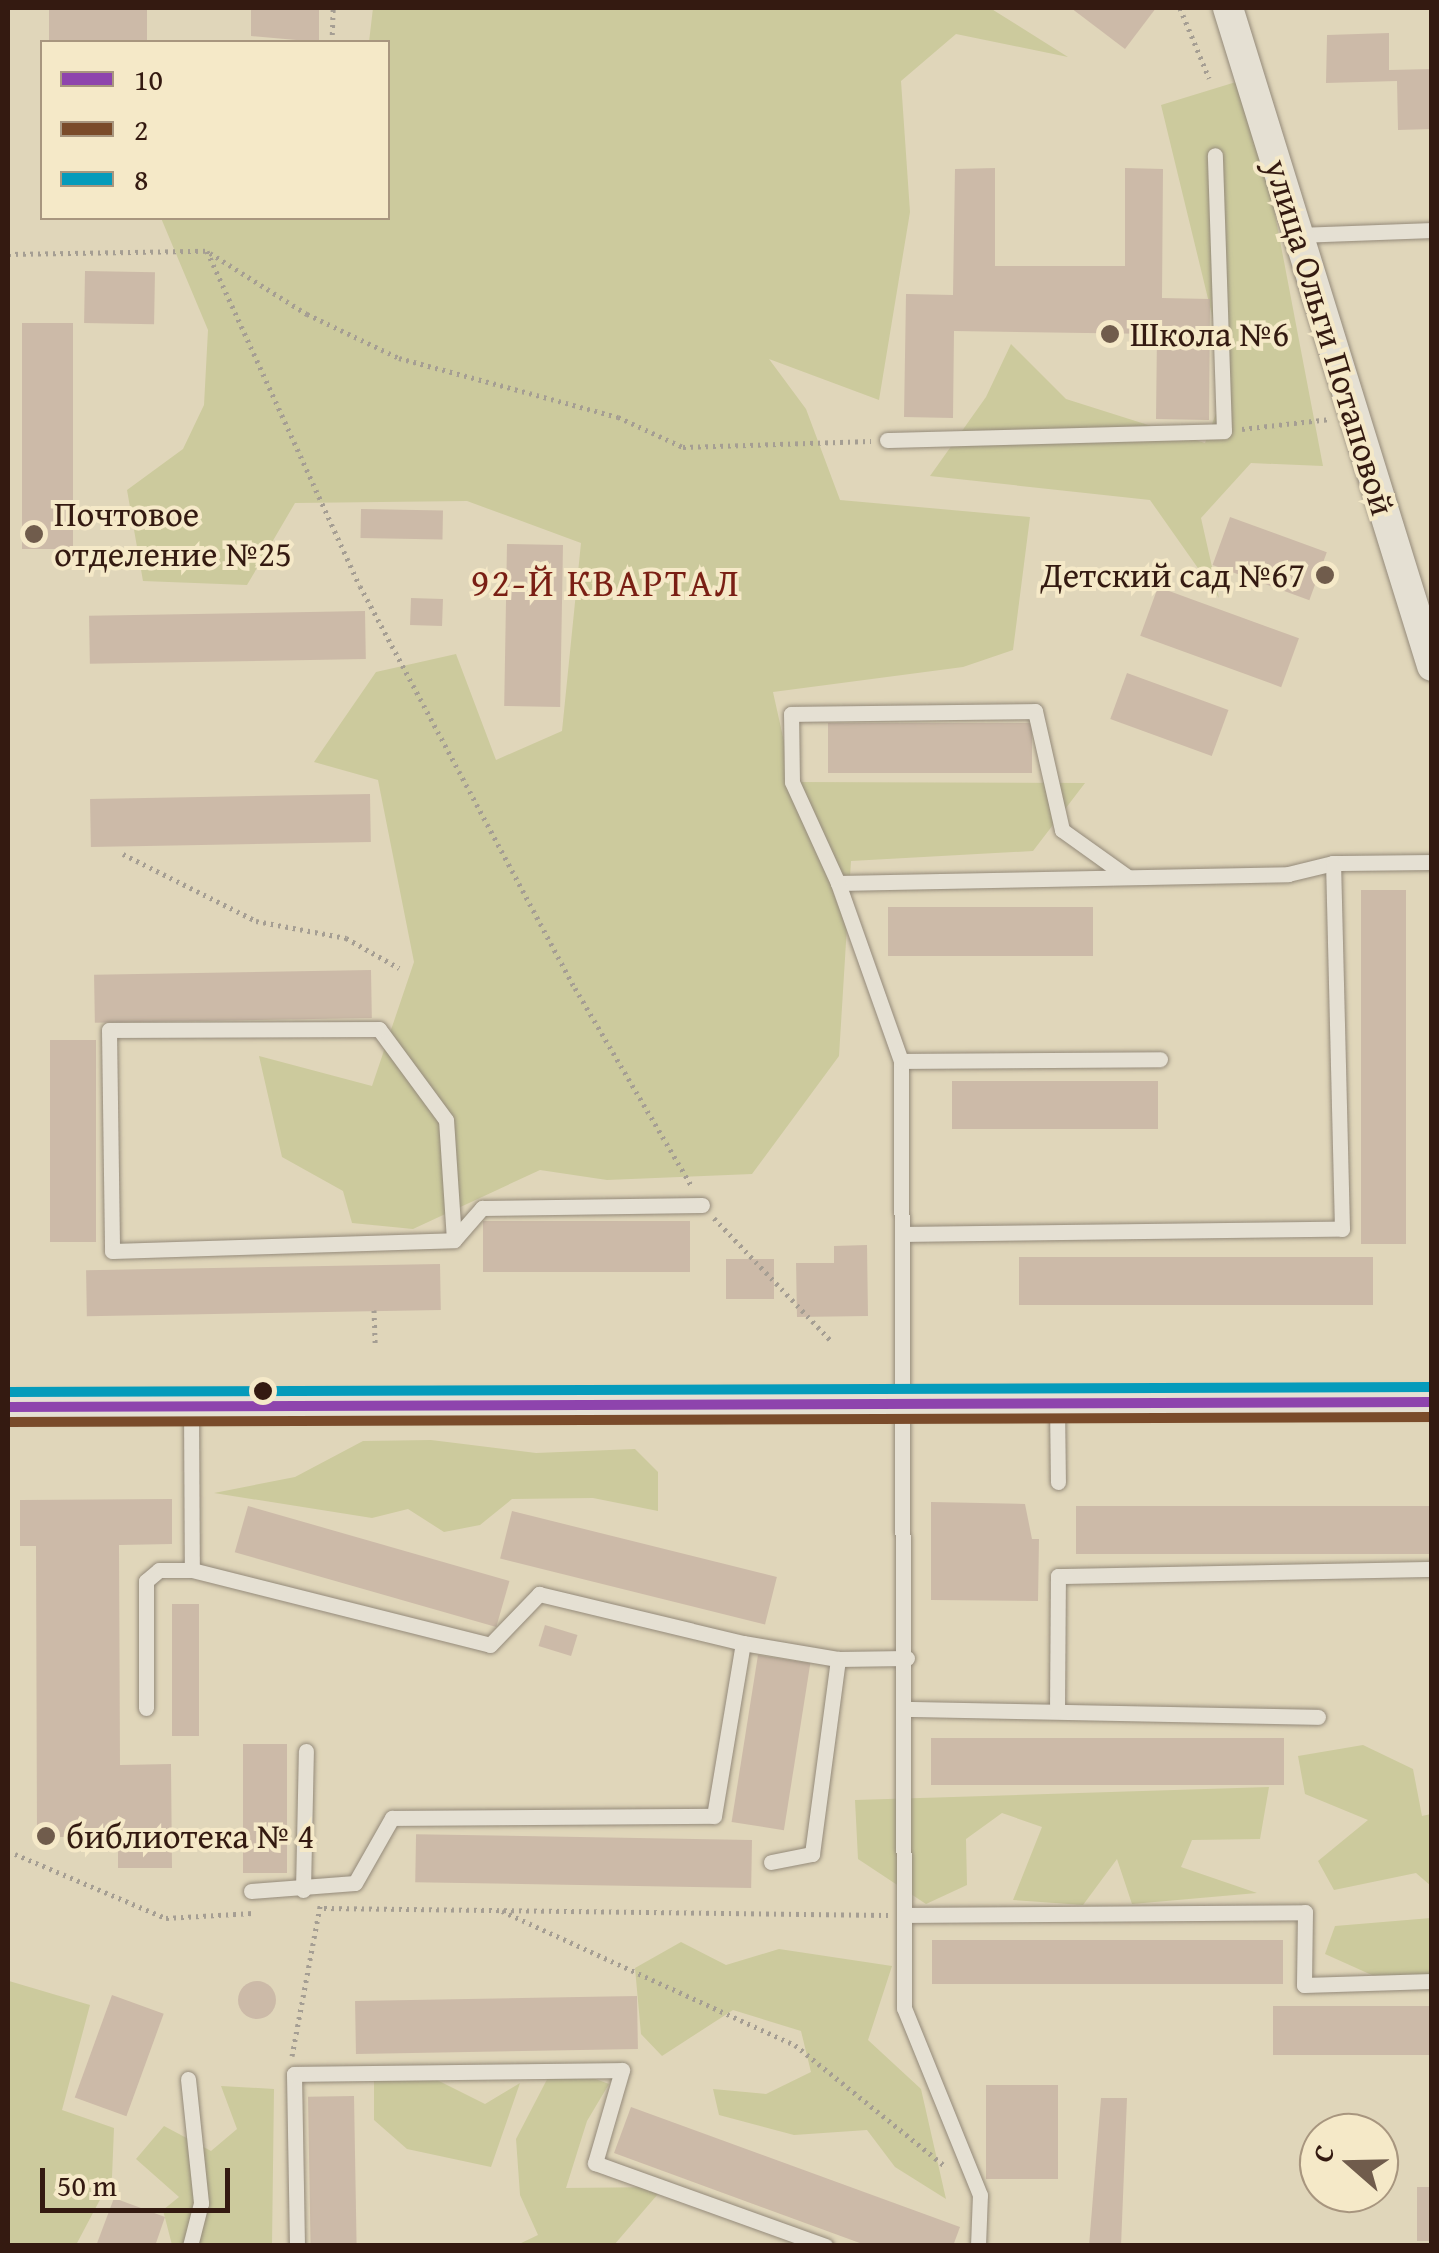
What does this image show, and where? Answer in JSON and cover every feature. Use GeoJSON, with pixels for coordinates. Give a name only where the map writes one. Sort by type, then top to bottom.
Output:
{"type":"FeatureCollection","features":[{"type":"Feature","properties":{"kind":"street","name":"улица Ольги Потаповой"},"geometry":{"type":"LineString","coordinates":[[1228,8],[1355,416],[1422,604],[1432,666]]}},
{"type":"Feature","properties":{"kind":"street"},"geometry":{"type":"LineString","coordinates":[[8,1407],[1432,1402]]}},
{"type":"Feature","properties":{"kind":"lane"},"geometry":{"type":"LineString","coordinates":[[887,440],[1224,431],[1215,155]]}},
{"type":"Feature","properties":{"kind":"lane"},"geometry":{"type":"LineString","coordinates":[[1298,235],[1432,230]]}},
{"type":"Feature","properties":{"kind":"lane"},"geometry":{"type":"LineString","coordinates":[[978,2246],[980,2194],[904,2008],[906,1234],[901,1061],[838,883],[792,782],[791,714],[1035,711],[1062,830],[1128,877]]}},
{"type":"Feature","properties":{"kind":"lane"},"geometry":{"type":"LineString","coordinates":[[838,883],[1288,874],[1333,863],[1432,862]]}},
{"type":"Feature","properties":{"kind":"lane"},"geometry":{"type":"LineString","coordinates":[[906,1234],[1342,1229],[1333,863]]}},
{"type":"Feature","properties":{"kind":"lane"},"geometry":{"type":"LineString","coordinates":[[454,1240],[446,1120],[379,1029],[109,1030],[112,1250],[454,1240],[482,1208],[702,1205]]}},
{"type":"Feature","properties":{"kind":"lane"},"geometry":{"type":"LineString","coordinates":[[901,1061],[1160,1058]]}},
{"type":"Feature","properties":{"kind":"lane"},"geometry":{"type":"LineString","coordinates":[[1057,1404],[1058,1482]]}},
{"type":"Feature","properties":{"kind":"lane"},"geometry":{"type":"LineString","coordinates":[[191,1406],[192,1570]]}},
{"type":"Feature","properties":{"kind":"lane"},"geometry":{"type":"LineString","coordinates":[[1057,1711],[1058,1576],[1432,1569]]}},
{"type":"Feature","properties":{"kind":"lane"},"geometry":{"type":"LineString","coordinates":[[146,1708],[146,1581],[159,1570],[192,1570],[490,1644],[539,1594],[743,1643],[838,1659],[907,1658]]}},
{"type":"Feature","properties":{"kind":"lane"},"geometry":{"type":"LineString","coordinates":[[251,1892],[333,1888],[355,1883],[392,1818],[714,1816],[743,1643]]}},
{"type":"Feature","properties":{"kind":"lane"},"geometry":{"type":"LineString","coordinates":[[771,1862],[812,1854],[838,1659]]}},
{"type":"Feature","properties":{"kind":"lane"},"geometry":{"type":"LineString","coordinates":[[907,1709],[1318,1717]]}},
{"type":"Feature","properties":{"kind":"lane"},"geometry":{"type":"LineString","coordinates":[[303,1890],[306,1751]]}},
{"type":"Feature","properties":{"kind":"lane"},"geometry":{"type":"LineString","coordinates":[[906,1915],[1305,1912],[1304,1985],[1432,1982]]}},
{"type":"Feature","properties":{"kind":"lane"},"geometry":{"type":"LineString","coordinates":[[297,2246],[294,2074],[622,2070],[595,2163],[826,2246]]}},
{"type":"Feature","properties":{"kind":"lane"},"geometry":{"type":"LineString","coordinates":[[188,2079],[201,2203],[190,2246]]}},
{"type":"Feature","properties":{"kind":"path"},"geometry":{"type":"LineString","coordinates":[[332,40],[333,8]]}},
{"type":"Feature","properties":{"kind":"path"},"geometry":{"type":"LineString","coordinates":[[1180,8],[1209,78]]}},
{"type":"Feature","properties":{"kind":"path"},"geometry":{"type":"LineString","coordinates":[[207,251],[360,586],[575,988],[702,1205],[832,1342]]}},
{"type":"Feature","properties":{"kind":"path"},"geometry":{"type":"LineString","coordinates":[[8,254],[207,251],[307,314],[399,358],[618,417],[683,447],[887,440]]}},
{"type":"Feature","properties":{"kind":"path"},"geometry":{"type":"LineString","coordinates":[[1224,431],[1355,416]]}},
{"type":"Feature","properties":{"kind":"path"},"geometry":{"type":"LineString","coordinates":[[123,854],[256,921],[346,938],[399,968]]}},
{"type":"Feature","properties":{"kind":"path"},"geometry":{"type":"LineString","coordinates":[[374,1310],[375,1346]]}},
{"type":"Feature","properties":{"kind":"path"},"geometry":{"type":"LineString","coordinates":[[15,1854],[166,1918],[260,1912]]}},
{"type":"Feature","properties":{"kind":"path"},"geometry":{"type":"LineString","coordinates":[[294,2074],[291,2046],[318,1908],[333,1888]]}},
{"type":"Feature","properties":{"kind":"path"},"geometry":{"type":"LineString","coordinates":[[299,1909],[906,1915]]}},
{"type":"Feature","properties":{"kind":"path"},"geometry":{"type":"LineString","coordinates":[[500,1910],[796,2045],[980,2194]]}},
{"type":"Feature","properties":{"kind":"shaded area"},"geometry":{"type":"Polygon","coordinates":[[[373,8],[990,8],[1068,57],[956,34],[901,81],[910,212],[879,400],[769,359],[806,409],[840,500],[1030,517],[1013,650],[963,667],[773,692],[793,782],[1085,783],[1033,851],[851,861],[839,1056],[752,1174],[607,1180],[540,1170],[413,1229],[352,1223],[343,1191],[282,1157],[259,1056],[372,1086],[414,962],[378,780],[314,762],[376,672],[456,654],[496,760],[562,731],[581,543],[467,501],[295,503],[247,585],[143,581],[127,490],[183,449],[204,405],[208,330],[162,220],[390,220],[390,40],[369,40],[373,8]]]}},
{"type":"Feature","properties":{"kind":"shaded area"},"geometry":{"type":"Polygon","coordinates":[[[1249,78],[1323,466],[1251,463],[1201,518],[1219,598],[1150,500],[930,476],[986,397],[1011,344],[1066,399],[1205,443],[1228,381],[1161,105],[1249,78]]]}},
{"type":"Feature","properties":{"kind":"shaded area"},"geometry":{"type":"Polygon","coordinates":[[[431,1440],[536,1453],[635,1449],[658,1472],[658,1511],[593,1498],[512,1499],[480,1525],[444,1532],[408,1509],[372,1518],[214,1493],[295,1477],[363,1441],[431,1440]]]}},
{"type":"Feature","properties":{"kind":"shaded area"},"geometry":{"type":"Polygon","coordinates":[[[1363,1745],[1413,1769],[1422,1816],[1431,1814],[1431,1886],[1416,1873],[1334,1890],[1318,1861],[1368,1820],[1305,1794],[1298,1756],[1363,1745]]]}},
{"type":"Feature","properties":{"kind":"shaded area"},"geometry":{"type":"Polygon","coordinates":[[[1269,1787],[1260,1839],[1192,1840],[1181,1867],[1257,1893],[1132,1904],[1117,1859],[1083,1905],[1013,1900],[1042,1827],[1002,1813],[966,1839],[967,1885],[926,1904],[858,1859],[855,1800],[1269,1787]]]}},
{"type":"Feature","properties":{"kind":"shaded area"},"geometry":{"type":"Polygon","coordinates":[[[1431,1918],[1431,1988],[1403,1989],[1325,1954],[1335,1926],[1431,1918]]]}},
{"type":"Feature","properties":{"kind":"shaded area"},"geometry":{"type":"Polygon","coordinates":[[[681,1942],[726,1965],[779,1949],[892,1966],[868,2040],[921,2089],[946,2199],[895,2167],[867,2130],[794,2135],[719,2115],[713,2089],[766,2094],[811,2072],[801,2031],[733,2010],[662,2056],[641,2034],[635,1968],[681,1942]]]}},
{"type":"Feature","properties":{"kind":"shaded area"},"geometry":{"type":"Polygon","coordinates":[[[9,1981],[90,2005],[62,2110],[114,2128],[112,2177],[76,2245],[8,2245],[9,1981]]]}},
{"type":"Feature","properties":{"kind":"shaded area"},"geometry":{"type":"Polygon","coordinates":[[[555,2064],[609,2084],[587,2121],[566,2188],[664,2187],[614,2245],[517,2245],[538,2235],[520,2195],[516,2139],[555,2064]]]}},
{"type":"Feature","properties":{"kind":"shaded area"},"geometry":{"type":"Polygon","coordinates":[[[421,2072],[485,2104],[520,2083],[491,2167],[407,2149],[374,2120],[374,2077],[421,2072]]]}},
{"type":"Feature","properties":{"kind":"shaded area"},"geometry":{"type":"Polygon","coordinates":[[[221,2086],[274,2089],[272,2245],[172,2245],[163,2210],[179,2197],[136,2159],[164,2126],[211,2151],[237,2129],[221,2086]]]}},
{"type":"Feature","properties":{"kind":"building"},"geometry":{"type":"Polygon","coordinates":[[[49,8],[147,8],[147,40],[49,40],[49,8]]]}},
{"type":"Feature","properties":{"kind":"building"},"geometry":{"type":"Polygon","coordinates":[[[251,8],[319,8],[319,40],[251,36],[251,8]]]}},
{"type":"Feature","properties":{"kind":"building"},"geometry":{"type":"Polygon","coordinates":[[[1071,8],[1156,8],[1125,49],[1071,8]]]}},
{"type":"Feature","properties":{"kind":"building"},"geometry":{"type":"Polygon","coordinates":[[[1389,33],[1389,70],[1432,69],[1432,129],[1398,130],[1397,81],[1326,83],[1327,35],[1389,33]]]}},
{"type":"Feature","properties":{"kind":"building"},"geometry":{"type":"Polygon","coordinates":[[[995,168],[995,266],[1125,266],[1125,168],[1163,169],[1162,298],[1210,299],[1209,420],[1156,419],[1157,334],[954,331],[953,418],[904,417],[906,294],[953,295],[955,169],[995,168]]]}},
{"type":"Feature","properties":{"kind":"building"},"geometry":{"type":"Polygon","coordinates":[[[85,271],[155,272],[154,324],[84,323],[85,271]]]}},
{"type":"Feature","properties":{"kind":"building"},"geometry":{"type":"Polygon","coordinates":[[[22,323],[73,323],[73,549],[22,549],[22,323]]]}},
{"type":"Feature","properties":{"kind":"building"},"geometry":{"type":"Polygon","coordinates":[[[361,509],[443,510],[442,539],[360,538],[361,509]]]}},
{"type":"Feature","properties":{"kind":"building"},"geometry":{"type":"Polygon","coordinates":[[[1230,517],[1327,552],[1309,600],[1213,565],[1230,517]]]}},
{"type":"Feature","properties":{"kind":"building"},"geometry":{"type":"Polygon","coordinates":[[[507,544],[563,545],[560,707],[504,706],[507,544]]]}},
{"type":"Feature","properties":{"kind":"building"},"geometry":{"type":"Polygon","coordinates":[[[1158,587],[1299,638],[1281,687],[1140,636],[1158,587]]]}},
{"type":"Feature","properties":{"kind":"building"},"geometry":{"type":"Polygon","coordinates":[[[411,598],[443,599],[442,626],[410,625],[411,598]]]}},
{"type":"Feature","properties":{"kind":"building"},"geometry":{"type":"Polygon","coordinates":[[[365,611],[366,659],[90,664],[89,616],[365,611]]]}},
{"type":"Feature","properties":{"kind":"building"},"geometry":{"type":"Polygon","coordinates":[[[1127,673],[1228,710],[1212,756],[1110,719],[1127,673]]]}},
{"type":"Feature","properties":{"kind":"building"},"geometry":{"type":"Polygon","coordinates":[[[828,723],[1032,723],[1032,773],[828,773],[828,723]]]}},
{"type":"Feature","properties":{"kind":"building"},"geometry":{"type":"Polygon","coordinates":[[[370,794],[371,842],[91,847],[90,799],[370,794]]]}},
{"type":"Feature","properties":{"kind":"building"},"geometry":{"type":"Polygon","coordinates":[[[1361,890],[1406,890],[1406,1244],[1361,1244],[1361,890]]]}},
{"type":"Feature","properties":{"kind":"building"},"geometry":{"type":"Polygon","coordinates":[[[888,907],[1093,907],[1093,956],[888,956],[888,907]]]}},
{"type":"Feature","properties":{"kind":"building"},"geometry":{"type":"Polygon","coordinates":[[[371,970],[372,1018],[95,1023],[94,975],[371,970]]]}},
{"type":"Feature","properties":{"kind":"building"},"geometry":{"type":"Polygon","coordinates":[[[50,1040],[96,1040],[96,1242],[50,1242],[50,1040]]]}},
{"type":"Feature","properties":{"kind":"building"},"geometry":{"type":"Polygon","coordinates":[[[952,1081],[1158,1081],[1158,1129],[952,1129],[952,1081]]]}},
{"type":"Feature","properties":{"kind":"building"},"geometry":{"type":"Polygon","coordinates":[[[483,1221],[690,1221],[690,1272],[483,1272],[483,1221]]]}},
{"type":"Feature","properties":{"kind":"building"},"geometry":{"type":"Polygon","coordinates":[[[867,1245],[868,1316],[797,1317],[796,1263],[834,1263],[834,1246],[867,1245]]]}},
{"type":"Feature","properties":{"kind":"building"},"geometry":{"type":"Polygon","coordinates":[[[1019,1257],[1373,1257],[1373,1305],[1019,1305],[1019,1257]]]}},
{"type":"Feature","properties":{"kind":"building"},"geometry":{"type":"Polygon","coordinates":[[[726,1259],[774,1259],[774,1299],[726,1299],[726,1259]]]}},
{"type":"Feature","properties":{"kind":"building"},"geometry":{"type":"Polygon","coordinates":[[[440,1264],[441,1310],[87,1316],[86,1270],[440,1264]]]}},
{"type":"Feature","properties":{"kind":"building"},"geometry":{"type":"Polygon","coordinates":[[[172,1499],[172,1544],[119,1545],[120,1765],[171,1764],[172,1868],[118,1868],[118,1837],[37,1837],[36,1546],[20,1546],[20,1500],[172,1499]]]}},
{"type":"Feature","properties":{"kind":"building"},"geometry":{"type":"Polygon","coordinates":[[[931,1502],[1025,1504],[1032,1539],[1039,1539],[1038,1601],[931,1600],[931,1502]]]}},
{"type":"Feature","properties":{"kind":"building"},"geometry":{"type":"Polygon","coordinates":[[[248,1506],[509,1581],[496,1627],[235,1552],[248,1506]]]}},
{"type":"Feature","properties":{"kind":"building"},"geometry":{"type":"Polygon","coordinates":[[[1076,1506],[1432,1506],[1432,1554],[1076,1554],[1076,1506]]]}},
{"type":"Feature","properties":{"kind":"building"},"geometry":{"type":"Polygon","coordinates":[[[512,1511],[777,1577],[765,1625],[500,1559],[512,1511]]]}},
{"type":"Feature","properties":{"kind":"building"},"geometry":{"type":"Polygon","coordinates":[[[172,1604],[199,1604],[199,1736],[172,1736],[172,1604]]]}},
{"type":"Feature","properties":{"kind":"building"},"geometry":{"type":"Polygon","coordinates":[[[545,1625],[578,1635],[571,1656],[539,1646],[545,1625]]]}},
{"type":"Feature","properties":{"kind":"building"},"geometry":{"type":"Polygon","coordinates":[[[758,1655],[810,1663],[784,1830],[732,1822],[758,1655]]]}},
{"type":"Feature","properties":{"kind":"building"},"geometry":{"type":"Polygon","coordinates":[[[931,1738],[1284,1738],[1284,1785],[931,1785],[931,1738]]]}},
{"type":"Feature","properties":{"kind":"building"},"geometry":{"type":"Polygon","coordinates":[[[243,1744],[287,1744],[287,1873],[243,1873],[243,1744]]]}},
{"type":"Feature","properties":{"kind":"building"},"geometry":{"type":"Polygon","coordinates":[[[416,1834],[752,1840],[751,1888],[415,1882],[416,1834]]]}},
{"type":"Feature","properties":{"kind":"building"},"geometry":{"type":"Polygon","coordinates":[[[932,1940],[1283,1940],[1283,1984],[932,1984],[932,1940]]]}},
{"type":"Feature","properties":{"kind":"building"},"geometry":{"type":"Polygon","coordinates":[[[257,1981],[271,1986],[276,2000],[271,2014],[257,2019],[243,2014],[238,2000],[243,1986],[257,1981]]]}},
{"type":"Feature","properties":{"kind":"building"},"geometry":{"type":"Polygon","coordinates":[[[112,1995],[164,2014],[126,2116],[75,2097],[112,1995]]]}},
{"type":"Feature","properties":{"kind":"building"},"geometry":{"type":"Polygon","coordinates":[[[637,1996],[638,2049],[356,2054],[355,2001],[637,1996]]]}},
{"type":"Feature","properties":{"kind":"building"},"geometry":{"type":"Polygon","coordinates":[[[1273,2006],[1432,2006],[1432,2055],[1273,2055],[1273,2006]]]}},
{"type":"Feature","properties":{"kind":"building"},"geometry":{"type":"Polygon","coordinates":[[[986,2085],[1058,2085],[1058,2179],[986,2179],[986,2085]]]}},
{"type":"Feature","properties":{"kind":"building"},"geometry":{"type":"Polygon","coordinates":[[[354,2096],[357,2246],[311,2246],[308,2097],[354,2096]]]}},
{"type":"Feature","properties":{"kind":"building"},"geometry":{"type":"Polygon","coordinates":[[[1101,2098],[1127,2098],[1121,2246],[1089,2246],[1101,2098]]]}},
{"type":"Feature","properties":{"kind":"building"},"geometry":{"type":"Polygon","coordinates":[[[631,2107],[960,2227],[953,2246],[868,2246],[614,2153],[631,2107]]]}},
{"type":"Feature","properties":{"kind":"building"},"geometry":{"type":"Polygon","coordinates":[[[1417,2187],[1432,2187],[1432,2241],[1417,2241],[1417,2187]]]}},
{"type":"Feature","properties":{"kind":"building"},"geometry":{"type":"Polygon","coordinates":[[[114,2198],[165,2217],[155,2246],[96,2246],[114,2198]]]}},
{"type":"Feature","properties":{"kind":"transit line","name":"8"},"geometry":{"type":"LineString","coordinates":[[8,1392],[1432,1387]]}},
{"type":"Feature","properties":{"kind":"transit line","name":"10"},"geometry":{"type":"LineString","coordinates":[[8,1407],[1432,1402]]}},
{"type":"Feature","properties":{"kind":"transit line","name":"2"},"geometry":{"type":"LineString","coordinates":[[8,1422],[1432,1417]]}},
{"type":"Feature","properties":{"kind":"place","name":"Школа №6"},"geometry":{"type":"Point","coordinates":[1110,334]}},
{"type":"Feature","properties":{"kind":"place","name":"Почтовое отделение №25"},"geometry":{"type":"Point","coordinates":[34,534]}},
{"type":"Feature","properties":{"kind":"place","name":"Детский сад №67"},"geometry":{"type":"Point","coordinates":[1325,575]}},
{"type":"Feature","properties":{"kind":"place","name":"библиотека № 4"},"geometry":{"type":"Point","coordinates":[46,1836]}},
{"type":"Feature","properties":{"kind":"district","name":"92-Й КВАРТАЛ"},"geometry":{"type":"Point","coordinates":[606,583]}}]}
